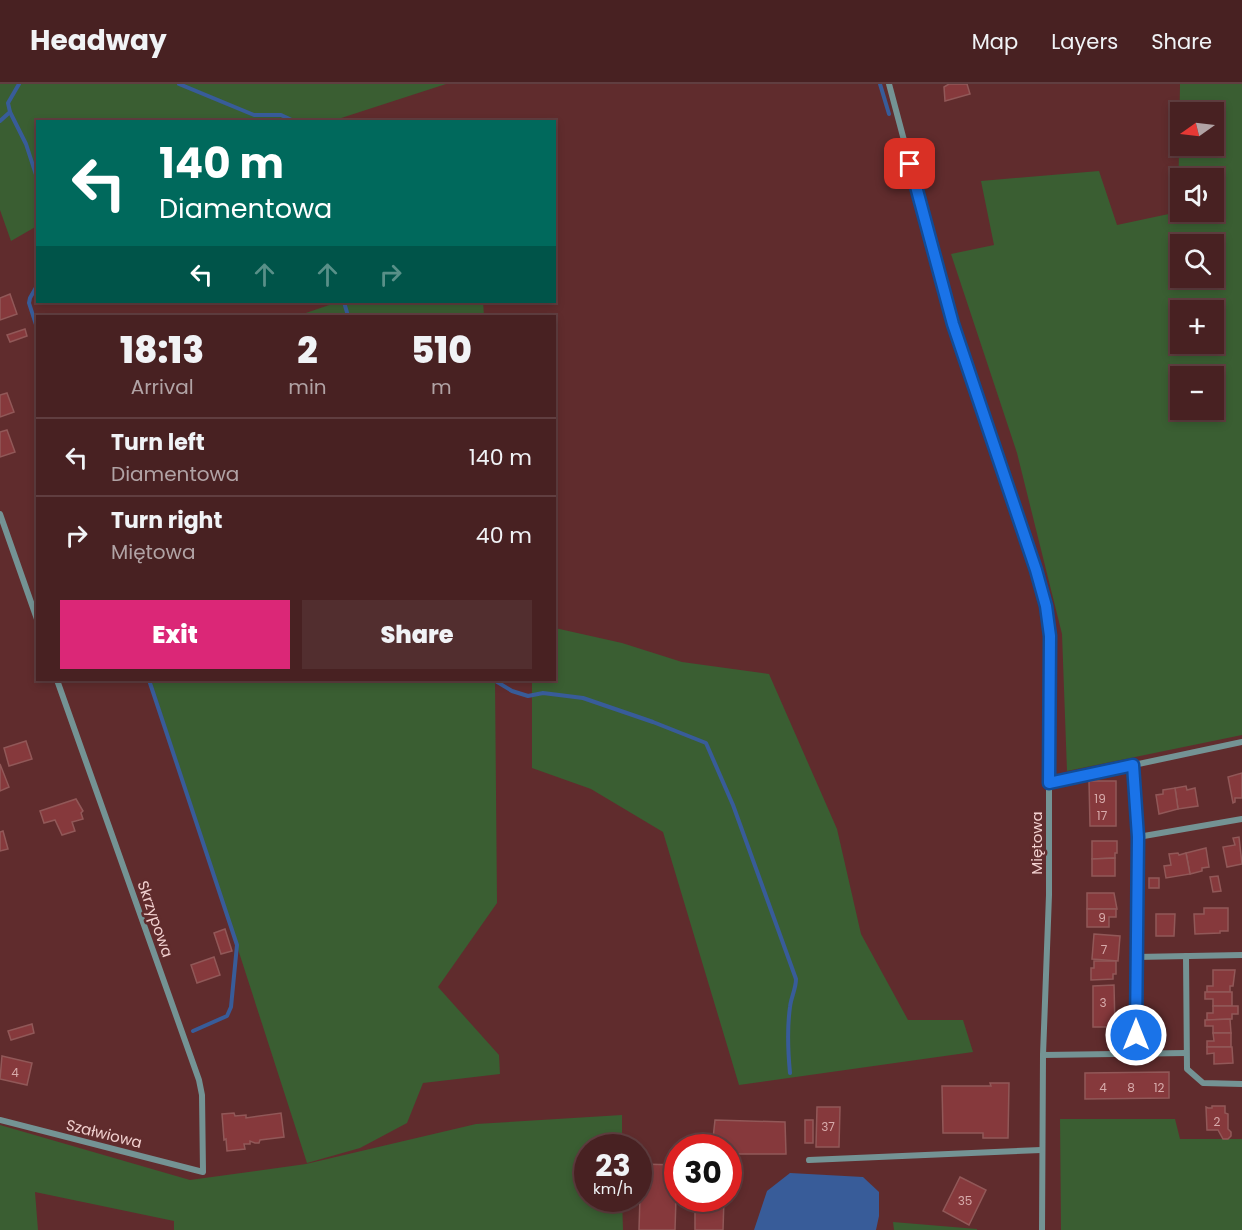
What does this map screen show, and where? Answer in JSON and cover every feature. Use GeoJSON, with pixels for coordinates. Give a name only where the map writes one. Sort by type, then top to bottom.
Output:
{"type":"FeatureCollection","features":[{"type":"Feature","properties":{"kind":"street","name":"Miętowa"},"geometry":{"type":"LineString","coordinates":[[889,84],[953,324],[1046,606],[1050,636],[1049,895],[1041,1150],[1042,1230]]}},
{"type":"Feature","properties":{"kind":"street"},"geometry":{"type":"LineString","coordinates":[[0,514],[36,616]]}},
{"type":"Feature","properties":{"kind":"street","name":"Skrzypowa"},"geometry":{"type":"LineString","coordinates":[[57,681],[199,1080],[202,1172]]}},
{"type":"Feature","properties":{"kind":"street"},"geometry":{"type":"LineString","coordinates":[[1049,783],[1242,742]]}},
{"type":"Feature","properties":{"kind":"street"},"geometry":{"type":"LineString","coordinates":[[1133,765],[1138,837],[1136,1054]]}},
{"type":"Feature","properties":{"kind":"street"},"geometry":{"type":"LineString","coordinates":[[1138,837],[1242,819]]}},
{"type":"Feature","properties":{"kind":"street"},"geometry":{"type":"LineString","coordinates":[[1137,957],[1242,955]]}},
{"type":"Feature","properties":{"kind":"street"},"geometry":{"type":"LineString","coordinates":[[1186,956],[1187,1069],[1203,1083],[1242,1084]]}},
{"type":"Feature","properties":{"kind":"street"},"geometry":{"type":"LineString","coordinates":[[1043,1055],[1186,1053]]}},
{"type":"Feature","properties":{"kind":"street","name":"Szałwiowa"},"geometry":{"type":"LineString","coordinates":[[0,1120],[202,1172]]}},
{"type":"Feature","properties":{"kind":"street"},"geometry":{"type":"LineString","coordinates":[[809,1160],[1041,1150]]}},
{"type":"Feature","properties":{"kind":"green space"},"geometry":{"type":"Polygon","coordinates":[[[0,84],[446,84],[335,120],[36,120],[36,227],[11,241],[0,210],[0,84]]]}},
{"type":"Feature","properties":{"kind":"green space"},"geometry":{"type":"Polygon","coordinates":[[[1180,84],[1242,84],[1242,735],[1067,771],[1062,634],[1017,453],[951,254],[994,245],[981,181],[1099,171],[1117,225],[1170,214],[1170,222],[1224,222],[1224,168],[1179,168],[1179,156],[1224,156],[1224,102],[1180,102],[1180,84]]]}},
{"type":"Feature","properties":{"kind":"green space"},"geometry":{"type":"Polygon","coordinates":[[[335,303],[483,303],[484,315],[300,315],[335,303]]]}},
{"type":"Feature","properties":{"kind":"green space"},"geometry":{"type":"Polygon","coordinates":[[[556,628],[622,643],[682,662],[769,674],[837,829],[861,934],[908,1020],[963,1020],[973,1052],[739,1085],[663,832],[591,789],[532,768],[532,681],[556,681],[556,628]]]}},
{"type":"Feature","properties":{"kind":"green space"},"geometry":{"type":"Polygon","coordinates":[[[151,681],[495,681],[497,903],[438,987],[499,1055],[500,1074],[423,1083],[407,1123],[360,1148],[307,1163],[151,681]]]}},
{"type":"Feature","properties":{"kind":"green space"},"geometry":{"type":"Polygon","coordinates":[[[622,1115],[622,1134],[574,1134],[574,1212],[622,1212],[623,1230],[174,1230],[174,1221],[35,1192],[38,1230],[0,1230],[0,1125],[190,1180],[306,1164],[476,1124],[622,1115]]]}},
{"type":"Feature","properties":{"kind":"green space"},"geometry":{"type":"Polygon","coordinates":[[[1060,1119],[1175,1119],[1180,1139],[1242,1139],[1242,1230],[1061,1230],[1060,1119]]]}},
{"type":"Feature","properties":{"kind":"green space"},"geometry":{"type":"Polygon","coordinates":[[[893,1222],[977,1229],[977,1230],[894,1230],[893,1222]]]}},
{"type":"Feature","properties":{"kind":"water"},"geometry":{"type":"Polygon","coordinates":[[[790,1173],[863,1177],[879,1192],[879,1216],[876,1230],[754,1230],[767,1191],[790,1173]]]}},
{"type":"Feature","properties":{"kind":"building"},"geometry":{"type":"Polygon","coordinates":[[[949,84],[967,84],[970,94],[945,101],[944,87],[949,84]]]}},
{"type":"Feature","properties":{"kind":"building"},"geometry":{"type":"Polygon","coordinates":[[[10,294],[17,314],[0,320],[0,298],[10,294]]]}},
{"type":"Feature","properties":{"kind":"building"},"geometry":{"type":"Polygon","coordinates":[[[25,329],[27,336],[10,342],[7,335],[25,329]]]}},
{"type":"Feature","properties":{"kind":"building"},"geometry":{"type":"Polygon","coordinates":[[[7,393],[14,412],[0,417],[0,395],[7,393]]]}},
{"type":"Feature","properties":{"kind":"building"},"geometry":{"type":"Polygon","coordinates":[[[7,430],[15,452],[0,457],[0,432],[7,430]]]}},
{"type":"Feature","properties":{"kind":"building"},"geometry":{"type":"Polygon","coordinates":[[[26,741],[32,759],[9,766],[4,748],[26,741]]]}},
{"type":"Feature","properties":{"kind":"building"},"geometry":{"type":"Polygon","coordinates":[[[0,764],[9,787],[0,791],[0,764]]]}},
{"type":"Feature","properties":{"kind":"building"},"geometry":{"type":"Polygon","coordinates":[[[1242,773],[1242,798],[1235,798],[1233,803],[1228,777],[1242,773]]]}},
{"type":"Feature","properties":{"kind":"building"},"geometry":{"type":"Polygon","coordinates":[[[1089,781],[1116,781],[1116,826],[1090,826],[1089,781]]]}},
{"type":"Feature","properties":{"kind":"building"},"geometry":{"type":"Polygon","coordinates":[[[1186,786],[1187,790],[1195,788],[1198,806],[1178,809],[1175,788],[1186,786]]]}},
{"type":"Feature","properties":{"kind":"building"},"geometry":{"type":"Polygon","coordinates":[[[1175,788],[1178,809],[1159,814],[1156,795],[1163,794],[1163,790],[1175,788]]]}},
{"type":"Feature","properties":{"kind":"building"},"geometry":{"type":"Polygon","coordinates":[[[76,799],[83,811],[81,813],[83,819],[72,822],[75,831],[62,835],[55,820],[44,823],[40,811],[76,799]]]}},
{"type":"Feature","properties":{"kind":"building"},"geometry":{"type":"Polygon","coordinates":[[[3,831],[8,849],[0,851],[0,832],[3,831]]]}},
{"type":"Feature","properties":{"kind":"building"},"geometry":{"type":"Polygon","coordinates":[[[1239,837],[1242,864],[1227,867],[1223,847],[1235,845],[1233,838],[1239,837]]]}},
{"type":"Feature","properties":{"kind":"building"},"geometry":{"type":"Polygon","coordinates":[[[1092,841],[1117,841],[1115,858],[1092,859],[1092,841]]]}},
{"type":"Feature","properties":{"kind":"building"},"geometry":{"type":"Polygon","coordinates":[[[1206,848],[1209,867],[1190,874],[1186,853],[1206,848]]]}},
{"type":"Feature","properties":{"kind":"building"},"geometry":{"type":"Polygon","coordinates":[[[1178,853],[1179,855],[1186,853],[1190,874],[1166,878],[1164,866],[1171,865],[1169,854],[1178,853]]]}},
{"type":"Feature","properties":{"kind":"building"},"geometry":{"type":"Polygon","coordinates":[[[1115,858],[1115,876],[1092,876],[1092,859],[1115,858]]]}},
{"type":"Feature","properties":{"kind":"building"},"geometry":{"type":"Polygon","coordinates":[[[1218,876],[1221,891],[1213,892],[1210,877],[1218,876]]]}},
{"type":"Feature","properties":{"kind":"building"},"geometry":{"type":"Polygon","coordinates":[[[1149,878],[1159,878],[1159,888],[1149,888],[1149,878]]]}},
{"type":"Feature","properties":{"kind":"building"},"geometry":{"type":"Polygon","coordinates":[[[1087,893],[1114,893],[1117,909],[1087,909],[1087,893]]]}},
{"type":"Feature","properties":{"kind":"building"},"geometry":{"type":"Polygon","coordinates":[[[1204,908],[1228,908],[1228,931],[1195,934],[1194,914],[1204,914],[1204,908]]]}},
{"type":"Feature","properties":{"kind":"building"},"geometry":{"type":"Polygon","coordinates":[[[1087,909],[1116,909],[1116,917],[1109,917],[1109,927],[1087,927],[1087,909]]]}},
{"type":"Feature","properties":{"kind":"building"},"geometry":{"type":"Polygon","coordinates":[[[1156,914],[1175,914],[1174,936],[1156,936],[1156,914]]]}},
{"type":"Feature","properties":{"kind":"building"},"geometry":{"type":"Polygon","coordinates":[[[225,929],[232,951],[221,954],[214,933],[225,929]]]}},
{"type":"Feature","properties":{"kind":"building"},"geometry":{"type":"Polygon","coordinates":[[[1094,934],[1120,936],[1118,961],[1092,959],[1094,934]]]}},
{"type":"Feature","properties":{"kind":"building"},"geometry":{"type":"Polygon","coordinates":[[[214,957],[220,975],[197,983],[191,965],[214,957]]]}},
{"type":"Feature","properties":{"kind":"building"},"geometry":{"type":"Polygon","coordinates":[[[1094,961],[1116,961],[1116,974],[1113,974],[1113,979],[1091,980],[1091,968],[1094,968],[1094,961]]]}},
{"type":"Feature","properties":{"kind":"building"},"geometry":{"type":"Polygon","coordinates":[[[1213,970],[1235,970],[1230,992],[1207,992],[1207,986],[1213,986],[1213,970]]]}},
{"type":"Feature","properties":{"kind":"building"},"geometry":{"type":"Polygon","coordinates":[[[1114,985],[1115,1027],[1093,1027],[1093,986],[1114,985]]]}},
{"type":"Feature","properties":{"kind":"building"},"geometry":{"type":"Polygon","coordinates":[[[1205,992],[1232,992],[1232,1006],[1213,1006],[1213,999],[1205,999],[1205,992]]]}},
{"type":"Feature","properties":{"kind":"building"},"geometry":{"type":"Polygon","coordinates":[[[1213,1006],[1238,1006],[1238,1014],[1232,1014],[1232,1019],[1207,1020],[1207,1013],[1213,1013],[1213,1006]]]}},
{"type":"Feature","properties":{"kind":"building"},"geometry":{"type":"Polygon","coordinates":[[[1230,1019],[1231,1033],[1213,1033],[1213,1026],[1205,1026],[1205,1020],[1230,1019]]]}},
{"type":"Feature","properties":{"kind":"building"},"geometry":{"type":"Polygon","coordinates":[[[32,1024],[34,1033],[11,1040],[8,1031],[32,1024]]]}},
{"type":"Feature","properties":{"kind":"building"},"geometry":{"type":"Polygon","coordinates":[[[1213,1033],[1231,1033],[1231,1047],[1207,1047],[1207,1041],[1214,1041],[1213,1033]]]}},
{"type":"Feature","properties":{"kind":"building"},"geometry":{"type":"Polygon","coordinates":[[[1207,1047],[1232,1047],[1233,1063],[1214,1064],[1214,1053],[1207,1054],[1207,1047]]]}},
{"type":"Feature","properties":{"kind":"building"},"geometry":{"type":"Polygon","coordinates":[[[2,1056],[32,1063],[27,1085],[0,1079],[2,1056]]]}},
{"type":"Feature","properties":{"kind":"building"},"geometry":{"type":"Polygon","coordinates":[[[1169,1072],[1169,1098],[1085,1099],[1085,1073],[1169,1072]]]}},
{"type":"Feature","properties":{"kind":"building"},"geometry":{"type":"Polygon","coordinates":[[[990,1083],[1009,1083],[1008,1138],[983,1138],[983,1133],[943,1133],[942,1086],[991,1086],[990,1083]]]}},
{"type":"Feature","properties":{"kind":"building"},"geometry":{"type":"Polygon","coordinates":[[[1212,1106],[1225,1106],[1225,1113],[1228,1114],[1228,1129],[1231,1132],[1228,1139],[1223,1139],[1218,1130],[1207,1130],[1206,1107],[1212,1108],[1212,1106]]]}},
{"type":"Feature","properties":{"kind":"building"},"geometry":{"type":"Polygon","coordinates":[[[817,1107],[840,1107],[839,1147],[816,1147],[817,1107]]]}},
{"type":"Feature","properties":{"kind":"building"},"geometry":{"type":"Polygon","coordinates":[[[234,1113],[235,1116],[246,1115],[246,1118],[281,1113],[284,1137],[260,1140],[259,1143],[250,1141],[250,1144],[244,1144],[245,1149],[227,1151],[222,1114],[234,1113]]]}},
{"type":"Feature","properties":{"kind":"building"},"geometry":{"type":"Polygon","coordinates":[[[715,1120],[785,1122],[786,1154],[742,1154],[742,1134],[714,1134],[715,1120]]]}},
{"type":"Feature","properties":{"kind":"building"},"geometry":{"type":"Polygon","coordinates":[[[805,1120],[813,1120],[813,1143],[805,1143],[805,1120]]]}},
{"type":"Feature","properties":{"kind":"building"},"geometry":{"type":"Polygon","coordinates":[[[652,1164],[664,1165],[664,1212],[676,1212],[675,1230],[639,1230],[640,1212],[652,1212],[652,1164]]]}},
{"type":"Feature","properties":{"kind":"building"},"geometry":{"type":"Polygon","coordinates":[[[960,1177],[986,1190],[969,1225],[943,1211],[960,1177]]]}},
{"type":"Feature","properties":{"kind":"building"},"geometry":{"type":"Polygon","coordinates":[[[695,1212],[724,1212],[723,1230],[695,1230],[695,1212]]]}},
{"type":"Feature","properties":{"kind":"waterway"},"geometry":{"type":"LineString","coordinates":[[0,121],[10,112],[8,103],[19,84]]}},
{"type":"Feature","properties":{"kind":"waterway"},"geometry":{"type":"LineString","coordinates":[[179,84],[254,115],[281,115],[292,120]]}},
{"type":"Feature","properties":{"kind":"waterway"},"geometry":{"type":"LineString","coordinates":[[880,84],[889,114]]}},
{"type":"Feature","properties":{"kind":"waterway"},"geometry":{"type":"LineString","coordinates":[[10,112],[26,144],[36,175]]}},
{"type":"Feature","properties":{"kind":"waterway"},"geometry":{"type":"LineString","coordinates":[[36,288],[29,303],[36,325]]}},
{"type":"Feature","properties":{"kind":"waterway"},"geometry":{"type":"LineString","coordinates":[[344,303],[348,315]]}},
{"type":"Feature","properties":{"kind":"waterway"},"geometry":{"type":"LineString","coordinates":[[149,681],[237,945],[231,1007],[227,1016],[193,1031]]}},
{"type":"Feature","properties":{"kind":"waterway"},"geometry":{"type":"LineString","coordinates":[[496,681],[512,691],[528,696],[543,693],[583,698],[706,743],[733,805],[796,979],[788,1023],[790,1073]]}},
{"type":"Feature","properties":{"kind":"route"},"geometry":{"type":"LineString","coordinates":[[910,164],[953,324],[1046,606],[1050,636],[1049,783],[1133,765],[1138,837],[1136,1035]]}}]}
